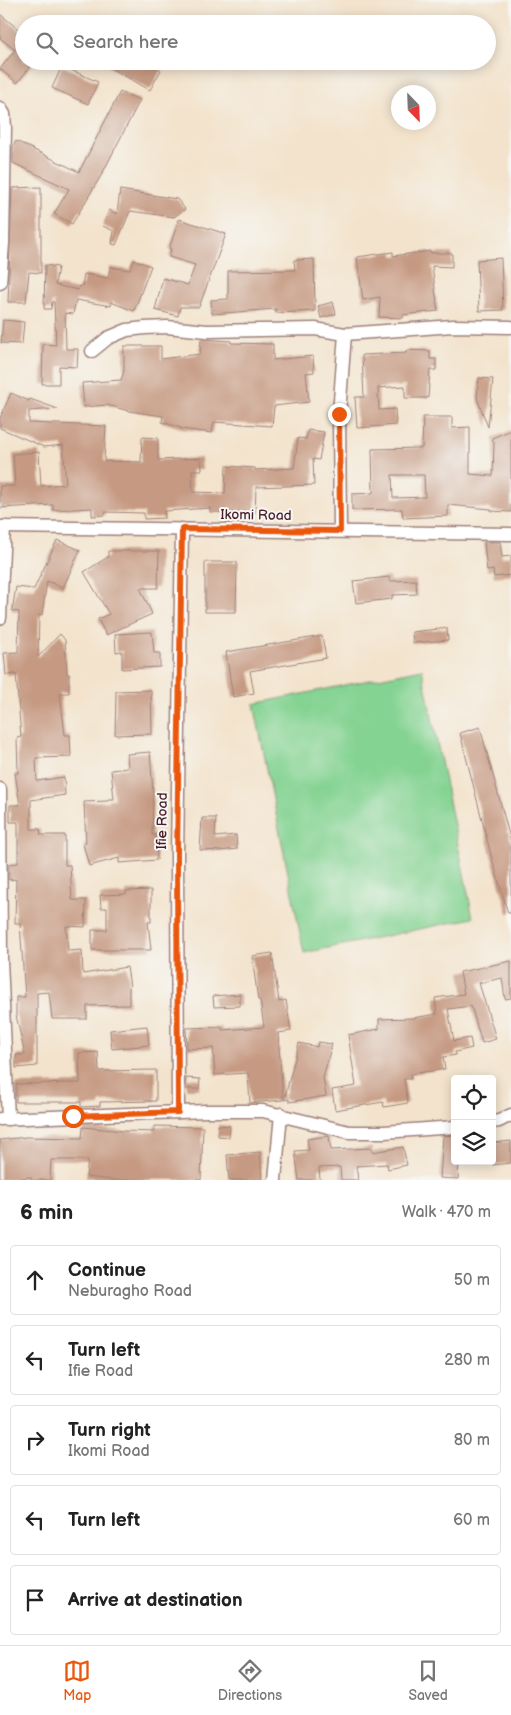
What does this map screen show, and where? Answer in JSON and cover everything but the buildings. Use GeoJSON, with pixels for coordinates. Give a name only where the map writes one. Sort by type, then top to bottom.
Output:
{"type":"FeatureCollection","features":[{"type":"Feature","properties":{"kind":"street"},"geometry":{"type":"LineString","coordinates":[[0,108],[4,114],[5,128],[3,243],[0,284]]}},
{"type":"Feature","properties":{"kind":"street"},"geometry":{"type":"LineString","coordinates":[[92,351],[108,338],[145,328],[167,327],[207,331],[315,329],[344,334],[452,326],[511,327]]}},
{"type":"Feature","properties":{"kind":"street"},"geometry":{"type":"LineString","coordinates":[[340,531],[339,414],[344,334]]}},
{"type":"Feature","properties":{"kind":"street"},"geometry":{"type":"LineString","coordinates":[[0,618],[2,527]]}},
{"type":"Feature","properties":{"kind":"street","name":"Ikomi Road"},"geometry":{"type":"LineString","coordinates":[[2,527],[511,534]]}},
{"type":"Feature","properties":{"kind":"street","name":"Ifie Road"},"geometry":{"type":"LineString","coordinates":[[178,1112],[177,846],[182,529]]}},
{"type":"Feature","properties":{"kind":"street"},"geometry":{"type":"LineString","coordinates":[[0,789],[0,960],[4,1119],[178,1112],[263,1111],[349,1132],[451,1128]]}},
{"type":"Feature","properties":{"kind":"street"},"geometry":{"type":"LineString","coordinates":[[275,1180],[281,1114]]}},
{"type":"Feature","properties":{"kind":"street"},"geometry":{"type":"LineString","coordinates":[[496,1121],[511,1115]]}},
{"type":"Feature","properties":{"kind":"green space"},"geometry":{"type":"Polygon","coordinates":[[[422,669],[473,918],[304,953],[254,704],[422,669]]]}},
{"type":"Feature","properties":{"kind":"route"},"geometry":{"type":"LineString","coordinates":[[73,1116],[178,1112],[178,681],[182,529],[340,531],[339,414]]}}]}
